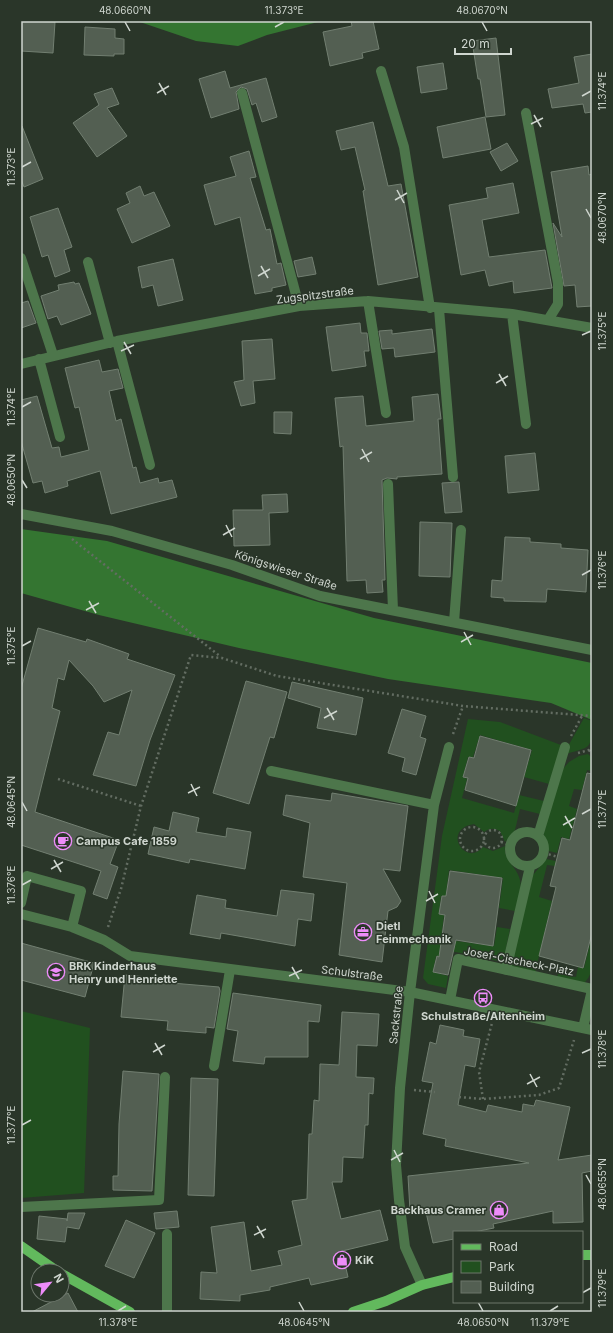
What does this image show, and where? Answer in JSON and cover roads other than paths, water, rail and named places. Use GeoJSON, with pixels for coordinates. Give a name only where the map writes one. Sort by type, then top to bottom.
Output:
{"type":"FeatureCollection","features":[{"type":"Feature","properties":{"kind":"main road"},"geometry":{"type":"LineString","coordinates":[[21,1246],[45,1263]]}},
{"type":"Feature","properties":{"kind":"main road"},"geometry":{"type":"LineString","coordinates":[[353,1312],[386,1301],[422,1285],[453,1277]]}},
{"type":"Feature","properties":{"kind":"main road"},"geometry":{"type":"LineString","coordinates":[[70,1279],[128,1312]]}},
{"type":"Feature","properties":{"kind":"street"},"geometry":{"type":"LineString","coordinates":[[381,71],[404,148],[435,308],[452,477]]}},
{"type":"Feature","properties":{"kind":"street"},"geometry":{"type":"LineString","coordinates":[[242,93],[299,306]]}},
{"type":"Feature","properties":{"kind":"street"},"geometry":{"type":"LineString","coordinates":[[526,113],[558,283],[558,304],[548,320]]}},
{"type":"Feature","properties":{"kind":"street"},"geometry":{"type":"LineString","coordinates":[[21,258],[53,355]]}},
{"type":"Feature","properties":{"kind":"street"},"geometry":{"type":"LineString","coordinates":[[88,262],[114,342],[150,465]]}},
{"type":"Feature","properties":{"kind":"street"},"geometry":{"type":"LineString","coordinates":[[368,301],[386,413]]}},
{"type":"Feature","properties":{"kind":"street","name":"Zugspitzstraße"},"geometry":{"type":"LineString","coordinates":[[21,364],[53,355],[114,342],[299,306],[368,301],[512,314],[592,328]]}},
{"type":"Feature","properties":{"kind":"street"},"geometry":{"type":"LineString","coordinates":[[512,314],[526,424]]}},
{"type":"Feature","properties":{"kind":"street"},"geometry":{"type":"LineString","coordinates":[[38,359],[60,437]]}},
{"type":"Feature","properties":{"kind":"street"},"geometry":{"type":"LineString","coordinates":[[388,484],[393,610]]}},
{"type":"Feature","properties":{"kind":"street","name":"Königswieser Straße"},"geometry":{"type":"LineString","coordinates":[[21,514],[112,530],[232,564],[320,596],[592,650]]}},
{"type":"Feature","properties":{"kind":"street"},"geometry":{"type":"LineString","coordinates":[[454,622],[461,530]]}},
{"type":"Feature","properties":{"kind":"street","name":"Sackstraße"},"geometry":{"type":"LineString","coordinates":[[422,1285],[405,1247],[396,1165],[400,1088],[410,992],[434,805],[449,747]]}},
{"type":"Feature","properties":{"kind":"street"},"geometry":{"type":"LineString","coordinates":[[538,836],[564,747]]}},
{"type":"Feature","properties":{"kind":"street"},"geometry":{"type":"LineString","coordinates":[[271,771],[434,805]]}},
{"type":"Feature","properties":{"kind":"street"},"geometry":{"type":"LineString","coordinates":[[526,832],[538,836],[544,847],[544,853],[537,864],[530,866],[518,865],[513,860],[505,844],[518,834],[526,832]]}},
{"type":"Feature","properties":{"kind":"street"},"geometry":{"type":"LineString","coordinates":[[506,970],[530,866]]}},
{"type":"Feature","properties":{"kind":"street"},"geometry":{"type":"LineString","coordinates":[[21,903],[27,876],[81,891],[72,927],[21,914]]}},
{"type":"Feature","properties":{"kind":"street","name":"Schulstraße"},"geometry":{"type":"LineString","coordinates":[[72,927],[104,940],[130,956],[410,992],[584,1028]]}},
{"type":"Feature","properties":{"kind":"street","name":"Josef-Cischeck-Platz"},"geometry":{"type":"LineString","coordinates":[[450,1000],[458,959],[592,989],[584,1028]]}},
{"type":"Feature","properties":{"kind":"street"},"geometry":{"type":"LineString","coordinates":[[214,1066],[230,970]]}},
{"type":"Feature","properties":{"kind":"street"},"geometry":{"type":"LineString","coordinates":[[21,1207],[159,1200],[165,1077]]}},
{"type":"Feature","properties":{"kind":"street"},"geometry":{"type":"LineString","coordinates":[[167,1234],[168,1312]]}},
{"type":"Feature","properties":{"kind":"place","name":"Campus Cafe 1859"},"geometry":{"type":"Point","coordinates":[63,841]}},
{"type":"Feature","properties":{"kind":"place","name":"Dietl Feinmechanik"},"geometry":{"type":"Point","coordinates":[363,932]}},
{"type":"Feature","properties":{"kind":"place","name":"BRK Kinderhaus Henry und Henriette"},"geometry":{"type":"Point","coordinates":[56,972]}},
{"type":"Feature","properties":{"kind":"place","name":"Schulstraße/Altenheim"},"geometry":{"type":"Point","coordinates":[483,998]}},
{"type":"Feature","properties":{"kind":"place","name":"Backhaus Cramer"},"geometry":{"type":"Point","coordinates":[499,1210]}},
{"type":"Feature","properties":{"kind":"place","name":"KiK"},"geometry":{"type":"Point","coordinates":[342,1260]}}]}
